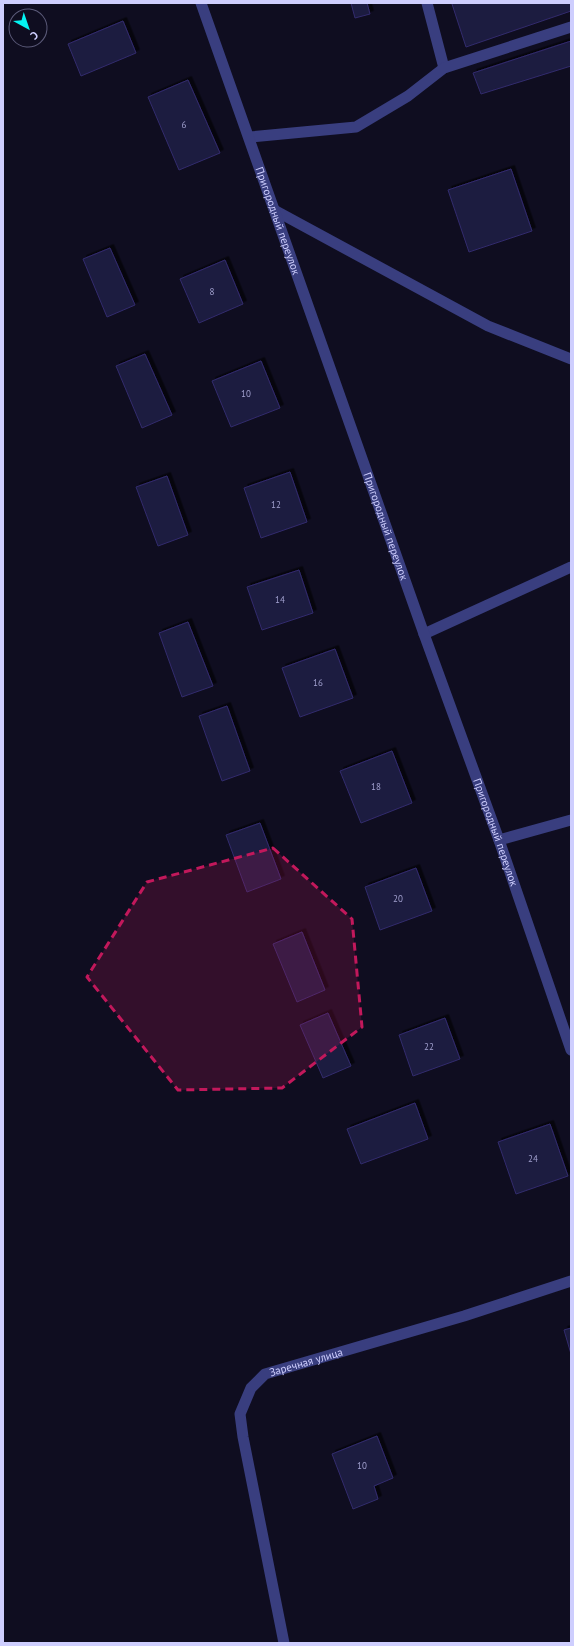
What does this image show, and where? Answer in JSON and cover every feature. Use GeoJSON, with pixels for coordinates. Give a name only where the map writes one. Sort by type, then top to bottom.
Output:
{"type":"FeatureCollection","features":[{"type":"Feature","properties":{"kind":"street","name":"Пригородный переулок"},"geometry":{"type":"LineString","coordinates":[[201,3],[276,211],[424,634],[499,840],[571,1050]]}},
{"type":"Feature","properties":{"kind":"street"},"geometry":{"type":"LineString","coordinates":[[426,3],[444,68]]}},
{"type":"Feature","properties":{"kind":"street"},"geometry":{"type":"LineString","coordinates":[[250,138],[356,127],[408,96],[444,68],[571,27]]}},
{"type":"Feature","properties":{"kind":"street"},"geometry":{"type":"LineString","coordinates":[[276,211],[488,326],[571,359]]}},
{"type":"Feature","properties":{"kind":"street"},"geometry":{"type":"LineString","coordinates":[[424,634],[571,567]]}},
{"type":"Feature","properties":{"kind":"street"},"geometry":{"type":"LineString","coordinates":[[499,840],[571,820]]}},
{"type":"Feature","properties":{"kind":"street","name":"Заречная улица"},"geometry":{"type":"LineString","coordinates":[[284,1643],[242,1437],[240,1414],[251,1388],[265,1374],[464,1316],[571,1282]]}},
{"type":"Feature","properties":{"kind":"highlighted area"},"geometry":{"type":"Polygon","coordinates":[[[273,848],[352,919],[362,1027],[282,1088],[178,1090],[87,977],[147,882],[273,848]]]}},
{"type":"Feature","properties":{"kind":"building"},"geometry":{"type":"Polygon","coordinates":[[[351,3],[367,3],[370,14],[355,18],[351,3]]]}},
{"type":"Feature","properties":{"kind":"building"},"geometry":{"type":"Polygon","coordinates":[[[571,3],[571,11],[466,47],[452,4],[571,3]]]}},
{"type":"Feature","properties":{"kind":"building"},"geometry":{"type":"Polygon","coordinates":[[[123,21],[136,53],[81,76],[68,44],[123,21]]]}},
{"type":"Feature","properties":{"kind":"building"},"geometry":{"type":"Polygon","coordinates":[[[571,41],[571,66],[481,94],[473,73],[571,41]]]}},
{"type":"Feature","properties":{"kind":"building"},"geometry":{"type":"Polygon","coordinates":[[[188,80],[220,153],[179,170],[148,97],[188,80]]]}},
{"type":"Feature","properties":{"kind":"building"},"geometry":{"type":"Polygon","coordinates":[[[511,169],[532,231],[469,252],[448,190],[511,169]]]}},
{"type":"Feature","properties":{"kind":"building"},"geometry":{"type":"Polygon","coordinates":[[[110,248],[135,305],[107,317],[83,259],[110,248]]]}},
{"type":"Feature","properties":{"kind":"building"},"geometry":{"type":"Polygon","coordinates":[[[225,260],[243,304],[199,323],[180,279],[225,260]]]}},
{"type":"Feature","properties":{"kind":"building"},"geometry":{"type":"Polygon","coordinates":[[[145,354],[172,415],[142,428],[116,366],[145,354]]]}},
{"type":"Feature","properties":{"kind":"building"},"geometry":{"type":"Polygon","coordinates":[[[261,361],[280,408],[231,427],[212,381],[261,361]]]}},
{"type":"Feature","properties":{"kind":"building"},"geometry":{"type":"Polygon","coordinates":[[[290,472],[307,522],[261,538],[244,488],[290,472]]]}},
{"type":"Feature","properties":{"kind":"building"},"geometry":{"type":"Polygon","coordinates":[[[167,476],[188,535],[158,546],[136,487],[167,476]]]}},
{"type":"Feature","properties":{"kind":"building"},"geometry":{"type":"Polygon","coordinates":[[[299,570],[313,613],[262,630],[247,587],[299,570]]]}},
{"type":"Feature","properties":{"kind":"building"},"geometry":{"type":"Polygon","coordinates":[[[188,622],[213,686],[182,697],[159,633],[188,622]]]}},
{"type":"Feature","properties":{"kind":"building"},"geometry":{"type":"Polygon","coordinates":[[[335,649],[353,698],[300,717],[282,668],[335,649]]]}},
{"type":"Feature","properties":{"kind":"building"},"geometry":{"type":"Polygon","coordinates":[[[227,706],[250,771],[222,781],[199,716],[227,706]]]}},
{"type":"Feature","properties":{"kind":"building"},"geometry":{"type":"Polygon","coordinates":[[[392,751],[412,803],[361,823],[340,771],[392,751]]]}},
{"type":"Feature","properties":{"kind":"building"},"geometry":{"type":"Polygon","coordinates":[[[260,823],[281,879],[247,892],[226,835],[260,823]]]}},
{"type":"Feature","properties":{"kind":"building"},"geometry":{"type":"Polygon","coordinates":[[[416,868],[432,911],[380,930],[365,887],[416,868]]]}},
{"type":"Feature","properties":{"kind":"building"},"geometry":{"type":"Polygon","coordinates":[[[302,932],[325,990],[297,1002],[273,944],[302,932]]]}},
{"type":"Feature","properties":{"kind":"building"},"geometry":{"type":"Polygon","coordinates":[[[328,1013],[351,1066],[323,1078],[300,1025],[328,1013]]]}},
{"type":"Feature","properties":{"kind":"building"},"geometry":{"type":"Polygon","coordinates":[[[445,1018],[460,1059],[413,1076],[399,1035],[445,1018]]]}},
{"type":"Feature","properties":{"kind":"building"},"geometry":{"type":"Polygon","coordinates":[[[415,1103],[428,1139],[361,1164],[347,1129],[415,1103]]]}},
{"type":"Feature","properties":{"kind":"building"},"geometry":{"type":"Polygon","coordinates":[[[550,1124],[568,1176],[516,1194],[498,1142],[550,1124]]]}},
{"type":"Feature","properties":{"kind":"building"},"geometry":{"type":"Polygon","coordinates":[[[571,1328],[571,1354],[564,1330],[571,1328]]]}},
{"type":"Feature","properties":{"kind":"building"},"geometry":{"type":"Polygon","coordinates":[[[377,1436],[393,1478],[374,1486],[378,1499],[353,1509],[332,1454],[377,1436]]]}}]}
